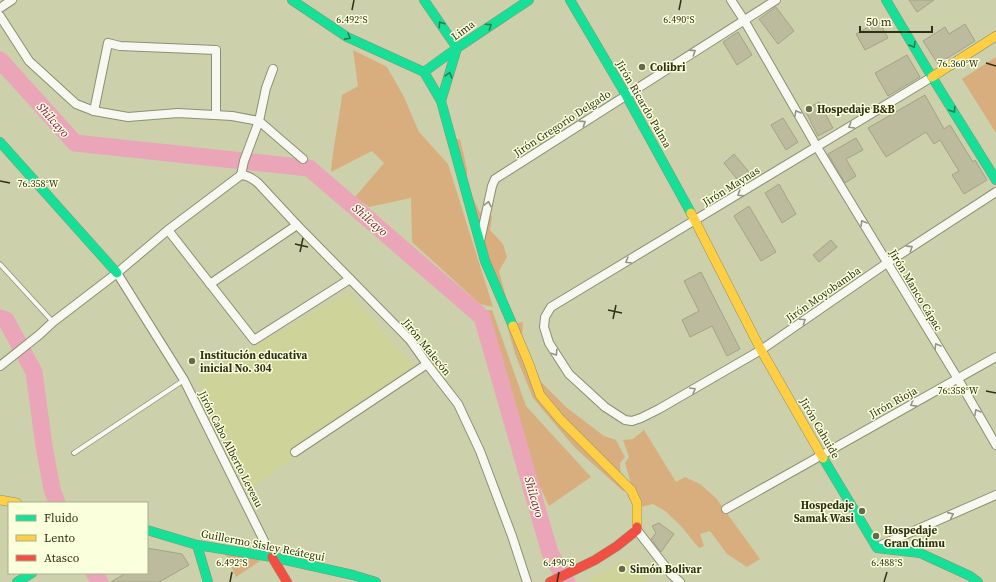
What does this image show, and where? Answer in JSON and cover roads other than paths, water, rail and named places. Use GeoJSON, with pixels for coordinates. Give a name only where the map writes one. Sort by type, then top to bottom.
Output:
{"type":"FeatureCollection","features":[{"type":"Feature","properties":{"kind":"street"},"geometry":{"type":"LineString","coordinates":[[0,8],[12,0]]}},
{"type":"Feature","properties":{"kind":"street"},"geometry":{"type":"LineString","coordinates":[[292,0],[347,37],[424,72],[441,101],[485,261],[529,364],[540,395],[560,419],[630,490],[637,503],[637,530],[671,574],[680,582]]}},
{"type":"Feature","properties":{"kind":"street"},"geometry":{"type":"LineString","coordinates":[[424,0],[457,48],[424,72]]}},
{"type":"Feature","properties":{"kind":"street","name":"Lima"},"geometry":{"type":"LineString","coordinates":[[441,101],[457,48],[529,0]]}},
{"type":"Feature","properties":{"kind":"street","name":"Jirón Ricardo Palma"},"geometry":{"type":"LineString","coordinates":[[570,0],[626,95],[696,221]]}},
{"type":"Feature","properties":{"kind":"street","name":"Jirón Manco Cápac"},"geometry":{"type":"LineString","coordinates":[[731,0],[744,20],[816,147],[958,379],[996,446]]}},
{"type":"Feature","properties":{"kind":"street","name":"Jirón Gregorio Delgado"},"geometry":{"type":"LineString","coordinates":[[480,242],[492,186],[495,179],[776,0]]}},
{"type":"Feature","properties":{"kind":"street"},"geometry":{"type":"LineString","coordinates":[[886,0],[996,180]]}},
{"type":"Feature","properties":{"kind":"street"},"geometry":{"type":"LineString","coordinates":[[0,16],[29,61],[76,104],[94,111],[128,117],[178,114],[232,116],[257,125],[303,159]]}},
{"type":"Feature","properties":{"kind":"street"},"geometry":{"type":"LineString","coordinates":[[932,77],[996,36]]}},
{"type":"Feature","properties":{"kind":"street"},"geometry":{"type":"LineString","coordinates":[[94,111],[108,43],[120,46],[216,50],[216,115]]}},
{"type":"Feature","properties":{"kind":"street"},"geometry":{"type":"LineString","coordinates":[[0,366],[53,322],[117,273],[168,230],[241,175],[257,125],[266,88],[273,69]]}},
{"type":"Feature","properties":{"kind":"street","name":"Jirón Maynas"},"geometry":{"type":"LineString","coordinates":[[545,317],[551,307],[696,221],[932,77]]}},
{"type":"Feature","properties":{"kind":"street","name":"Jirón Cabo Alberto Leveau"},"geometry":{"type":"LineString","coordinates":[[0,142],[117,273],[184,380],[272,557],[287,582]]}},
{"type":"Feature","properties":{"kind":"street","name":"Jirón Malecón"},"geometry":{"type":"LineString","coordinates":[[241,175],[252,179],[258,184],[297,226],[410,340],[458,404],[480,451],[512,536],[527,582]]}},
{"type":"Feature","properties":{"kind":"street","name":"Jirón Moyobamba"},"geometry":{"type":"LineString","coordinates":[[545,317],[544,328],[549,343],[569,374],[605,407],[625,420],[632,421],[659,409],[761,350],[887,263],[996,192]]}},
{"type":"Feature","properties":{"kind":"street","name":"Jirón Cahuide"},"geometry":{"type":"LineString","coordinates":[[696,221],[761,350],[821,455],[877,548]]}},
{"type":"Feature","properties":{"kind":"street"},"geometry":{"type":"LineString","coordinates":[[210,284],[297,226]]}},
{"type":"Feature","properties":{"kind":"street"},"geometry":{"type":"LineString","coordinates":[[168,230],[254,340],[350,279]]}},
{"type":"Feature","properties":{"kind":"street","name":"Jirón Rioja"},"geometry":{"type":"LineString","coordinates":[[726,509],[996,357]]}},
{"type":"Feature","properties":{"kind":"street"},"geometry":{"type":"LineString","coordinates":[[295,452],[427,364]]}},
{"type":"Feature","properties":{"kind":"street"},"geometry":{"type":"LineString","coordinates":[[877,548],[996,495]]}},
{"type":"Feature","properties":{"kind":"street"},"geometry":{"type":"LineString","coordinates":[[0,500],[11,502]]}},
{"type":"Feature","properties":{"kind":"street","name":"Guillermo Sisley Reátegui"},"geometry":{"type":"LineString","coordinates":[[148,530],[197,545],[272,557],[353,575],[376,582]]}},
{"type":"Feature","properties":{"kind":"street"},"geometry":{"type":"LineString","coordinates":[[550,582],[595,560],[617,546],[637,530]]}},
{"type":"Feature","properties":{"kind":"street"},"geometry":{"type":"LineString","coordinates":[[197,545],[208,582]]}},
{"type":"Feature","properties":{"kind":"street"},"geometry":{"type":"LineString","coordinates":[[877,548],[920,553],[970,576],[978,582]]}},
{"type":"Feature","properties":{"kind":"street"},"geometry":{"type":"LineString","coordinates":[[17,582],[30,574]]}},
{"type":"Feature","properties":{"kind":"lane"},"geometry":{"type":"LineString","coordinates":[[0,264],[53,322]]}},
{"type":"Feature","properties":{"kind":"lane"},"geometry":{"type":"LineString","coordinates":[[74,453],[184,380]]}},
{"type":"Feature","properties":{"kind":"waterway","name":"Shilcayo"},"geometry":{"type":"LineString","coordinates":[[0,60],[75,143],[309,168],[482,317],[550,553],[567,582]]}},
{"type":"Feature","properties":{"kind":"waterway"},"geometry":{"type":"LineString","coordinates":[[0,318],[6,320],[34,372],[44,446],[52,489],[57,502]]}},
{"type":"Feature","properties":{"kind":"waterway"},"geometry":{"type":"LineString","coordinates":[[95,574],[100,582]]}},
{"type":"Feature","properties":{"kind":"place","name":"Colibri"},"geometry":{"type":"Point","coordinates":[642,67]}},
{"type":"Feature","properties":{"kind":"place","name":"Hospedaje B&B"},"geometry":{"type":"Point","coordinates":[809,109]}},
{"type":"Feature","properties":{"kind":"place","name":"Institución educativa inicial No. 304"},"geometry":{"type":"Point","coordinates":[192,361]}},
{"type":"Feature","properties":{"kind":"place","name":"Hospedaje Samak Wasi"},"geometry":{"type":"Point","coordinates":[862,511]}},
{"type":"Feature","properties":{"kind":"place","name":"Hospedaje Gran Chimu"},"geometry":{"type":"Point","coordinates":[876,536]}},
{"type":"Feature","properties":{"kind":"place","name":"Simón Bolivar"},"geometry":{"type":"Point","coordinates":[622,569]}}]}
